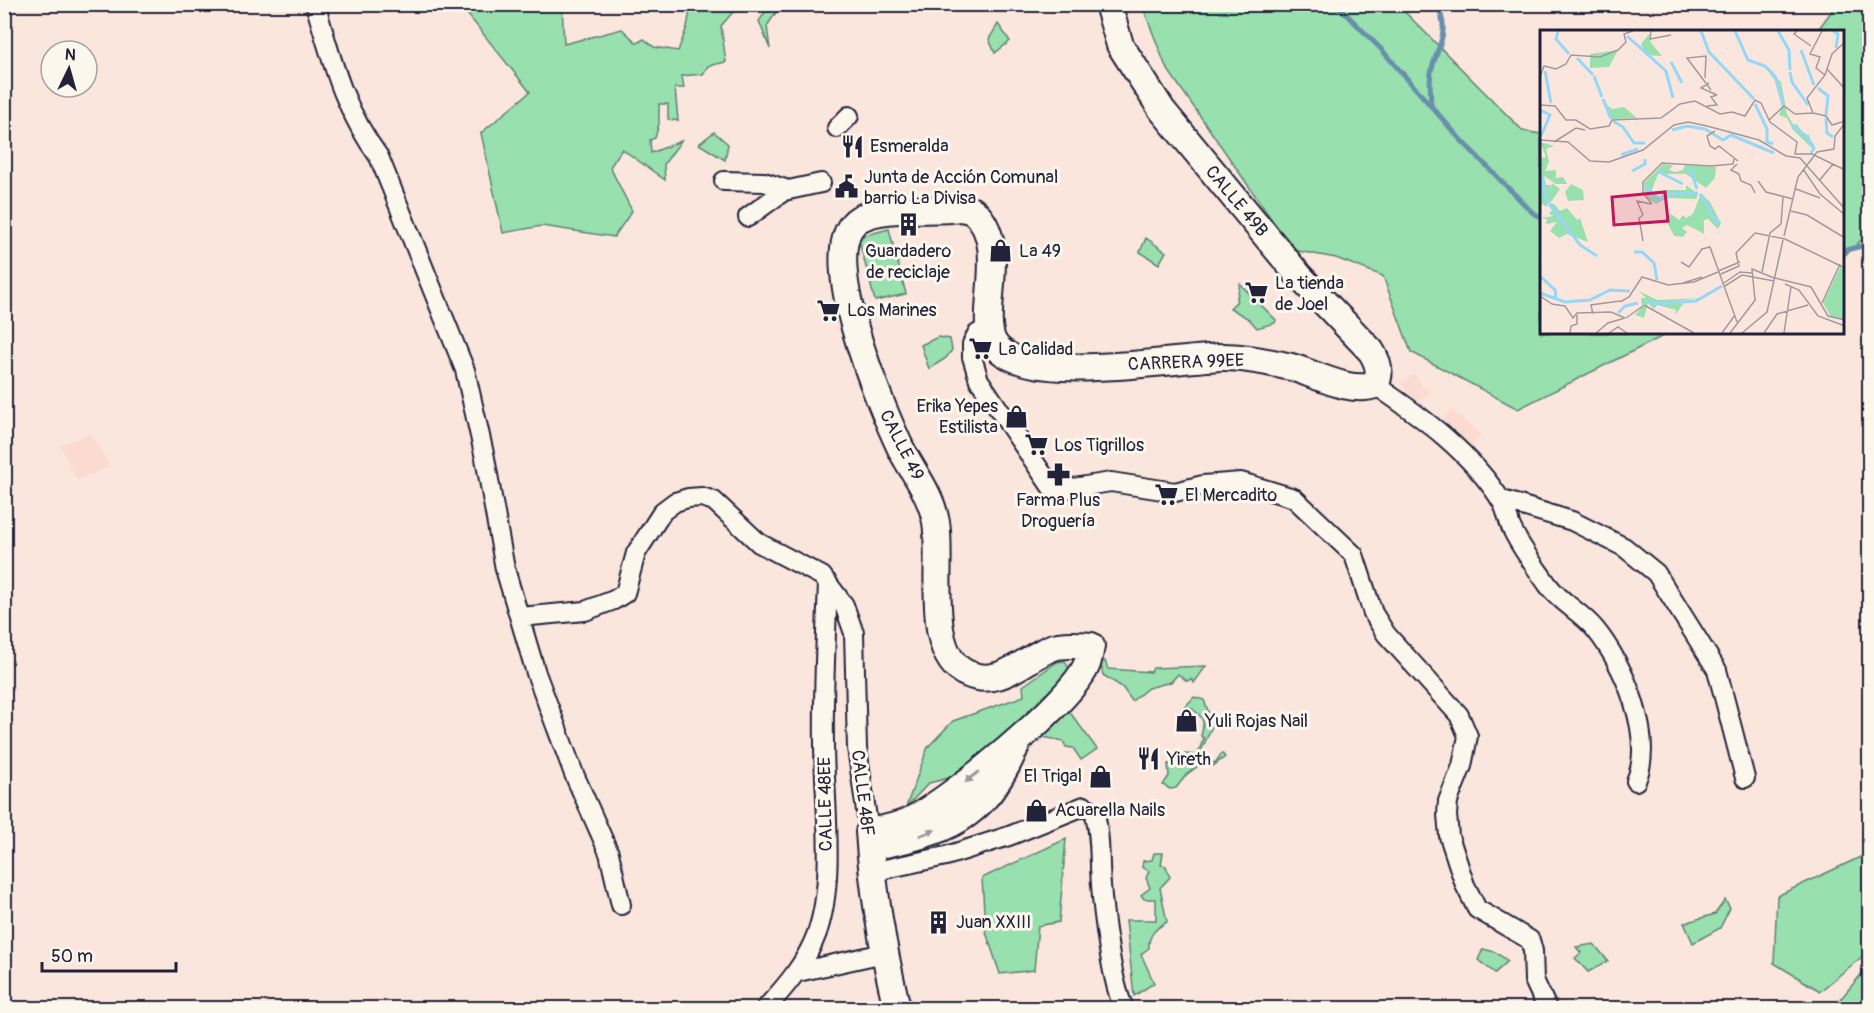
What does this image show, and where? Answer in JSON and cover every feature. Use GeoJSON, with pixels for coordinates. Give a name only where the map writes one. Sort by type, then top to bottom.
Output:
{"type":"FeatureCollection","features":[{"type":"Feature","properties":{"kind":"street"},"geometry":{"type":"LineString","coordinates":[[315,4],[344,100],[360,130],[379,157],[465,370],[485,458],[505,569],[548,705],[609,853],[621,905]]}},
{"type":"Feature","properties":{"kind":"street","name":"CALLE 49B"},"geometry":{"type":"LineString","coordinates":[[1108,4],[1120,45],[1146,89],[1300,277],[1371,351],[1379,372],[1375,385]]}},
{"type":"Feature","properties":{"kind":"street"},"geometry":{"type":"LineString","coordinates":[[724,181],[764,182],[788,190]]}},
{"type":"Feature","properties":{"kind":"street"},"geometry":{"type":"LineString","coordinates":[[748,217],[788,190],[821,183]]}},
{"type":"Feature","properties":{"kind":"street","name":"CALLE 49"},"geometry":{"type":"LineString","coordinates":[[870,850],[927,833],[972,811],[999,783],[1018,741],[1074,683],[1087,664],[1091,646],[1052,647],[1010,673],[988,677],[968,674],[952,663],[946,653],[940,629],[937,529],[934,511],[884,410],[863,353],[844,278],[843,254],[847,230],[859,219],[876,212],[961,208],[973,211],[987,233],[992,260],[993,337]]}},
{"type":"Feature","properties":{"kind":"street"},"geometry":{"type":"LineString","coordinates":[[993,337],[977,334],[972,344],[972,357],[979,380],[1052,488],[1074,488],[1111,482],[1175,492],[1203,484],[1241,482],[1294,498],[1354,555],[1373,613],[1386,634],[1459,715],[1468,736],[1462,766],[1448,801],[1449,836],[1473,904],[1530,940],[1533,951],[1534,980],[1546,1008]]}},
{"type":"Feature","properties":{"kind":"street","name":"CARRERA 99EE"},"geometry":{"type":"LineString","coordinates":[[993,337],[1016,361],[1038,366],[1133,365],[1233,357],[1289,367],[1359,388],[1375,385]]}},
{"type":"Feature","properties":{"kind":"street"},"geometry":{"type":"LineString","coordinates":[[1375,385],[1419,414],[1471,462],[1502,502],[1523,550],[1555,594],[1594,628],[1620,667],[1642,729],[1643,765],[1636,781]]}},
{"type":"Feature","properties":{"kind":"street","name":"CALLE 48F"},"geometry":{"type":"LineString","coordinates":[[520,617],[585,611],[614,600],[625,593],[636,554],[645,537],[663,511],[675,502],[688,498],[702,497],[714,501],[759,543],[810,568],[828,583],[844,605],[854,633],[857,748],[884,953],[897,1008]]}},
{"type":"Feature","properties":{"kind":"street"},"geometry":{"type":"LineString","coordinates":[[1502,502],[1506,501],[1572,521],[1624,548],[1656,573],[1716,670],[1745,777]]}},
{"type":"Feature","properties":{"kind":"street","name":"CALLE 48EE"},"geometry":{"type":"LineString","coordinates":[[766,1008],[798,972],[818,931],[825,877],[827,808],[824,744],[828,583]]}},
{"type":"Feature","properties":{"kind":"street"},"geometry":{"type":"LineString","coordinates":[[870,850],[946,856],[1009,836],[1084,806],[1094,811],[1098,826],[1101,887],[1116,983],[1124,1008]]}},
{"type":"Feature","properties":{"kind":"street"},"geometry":{"type":"LineString","coordinates":[[798,972],[884,953]]}},
{"type":"Feature","properties":{"kind":"shaded area"},"geometry":{"type":"Polygon","coordinates":[[[1415,374],[1423,388],[1426,386],[1430,392],[1415,404],[1401,383],[1415,374]]]}},
{"type":"Feature","properties":{"kind":"shaded area"},"geometry":{"type":"Polygon","coordinates":[[[1451,410],[1481,434],[1468,451],[1437,427],[1451,410]]]}},
{"type":"Feature","properties":{"kind":"shaded area"},"geometry":{"type":"Polygon","coordinates":[[[91,433],[110,467],[76,480],[60,445],[91,433]]]}},
{"type":"Feature","properties":{"kind":"green space"},"geometry":{"type":"Polygon","coordinates":[[[460,5],[562,5],[564,44],[622,29],[637,43],[644,39],[654,47],[678,51],[687,27],[691,5],[739,5],[721,26],[726,62],[708,66],[703,74],[682,76],[684,88],[675,88],[678,121],[668,119],[668,104],[659,104],[659,124],[655,138],[650,140],[651,153],[681,141],[664,164],[665,180],[622,149],[610,167],[632,211],[614,237],[542,226],[503,233],[481,133],[530,92],[460,5]]]}},
{"type":"Feature","properties":{"kind":"green space"},"geometry":{"type":"Polygon","coordinates":[[[767,5],[781,5],[767,26],[770,49],[759,21],[769,7],[767,5]]]}},
{"type":"Feature","properties":{"kind":"green space"},"geometry":{"type":"Polygon","coordinates":[[[1142,5],[1398,5],[1523,131],[1540,134],[1540,334],[1667,334],[1518,409],[1411,352],[1383,276],[1336,258],[1293,250],[1166,67],[1142,5]]]}},
{"type":"Feature","properties":{"kind":"green space"},"geometry":{"type":"Polygon","coordinates":[[[1836,5],[1870,5],[1869,233],[1844,256],[1844,30],[1818,30],[1836,5]]]}},
{"type":"Feature","properties":{"kind":"green space"},"geometry":{"type":"Polygon","coordinates":[[[998,24],[1010,41],[995,53],[989,39],[998,24]]]}},
{"type":"Feature","properties":{"kind":"green space"},"geometry":{"type":"Polygon","coordinates":[[[714,132],[728,144],[725,160],[699,144],[714,132]]]}},
{"type":"Feature","properties":{"kind":"green space"},"geometry":{"type":"Polygon","coordinates":[[[889,229],[906,294],[875,301],[858,237],[889,229]]]}},
{"type":"Feature","properties":{"kind":"green space"},"geometry":{"type":"Polygon","coordinates":[[[1146,238],[1166,252],[1159,264],[1140,252],[1146,238]]]}},
{"type":"Feature","properties":{"kind":"green space"},"geometry":{"type":"Polygon","coordinates":[[[1240,284],[1276,320],[1275,323],[1257,328],[1249,319],[1230,308],[1236,302],[1240,284]]]}},
{"type":"Feature","properties":{"kind":"green space"},"geometry":{"type":"Polygon","coordinates":[[[938,337],[950,339],[952,350],[946,358],[929,369],[921,345],[938,337]]]}},
{"type":"Feature","properties":{"kind":"green space"},"geometry":{"type":"Polygon","coordinates":[[[1065,661],[1070,671],[1066,682],[973,772],[929,783],[906,807],[928,747],[953,721],[1024,696],[1023,686],[1057,662],[1065,661]]]}},
{"type":"Feature","properties":{"kind":"green space"},"geometry":{"type":"Polygon","coordinates":[[[1100,661],[1105,661],[1108,669],[1151,672],[1153,668],[1206,666],[1194,683],[1191,679],[1187,681],[1178,674],[1171,682],[1148,688],[1132,701],[1122,687],[1103,675],[1100,661]]]}},
{"type":"Feature","properties":{"kind":"green space"},"geometry":{"type":"Polygon","coordinates":[[[1194,697],[1204,700],[1213,724],[1199,756],[1215,763],[1222,753],[1225,757],[1213,766],[1205,761],[1186,775],[1176,788],[1170,789],[1163,785],[1169,776],[1168,764],[1184,763],[1185,754],[1197,755],[1204,738],[1201,736],[1203,723],[1199,714],[1191,708],[1188,713],[1182,710],[1194,697]]]}},
{"type":"Feature","properties":{"kind":"green space"},"geometry":{"type":"Polygon","coordinates":[[[1069,711],[1097,749],[1081,760],[1073,748],[1066,747],[1063,741],[1043,737],[1069,711]]]}},
{"type":"Feature","properties":{"kind":"green space"},"geometry":{"type":"Polygon","coordinates":[[[1066,839],[1059,922],[1038,926],[1034,970],[1000,974],[985,929],[982,878],[1066,839]]]}},
{"type":"Feature","properties":{"kind":"green space"},"geometry":{"type":"Polygon","coordinates":[[[1154,853],[1163,853],[1161,865],[1166,866],[1170,877],[1160,888],[1167,922],[1154,932],[1149,948],[1141,954],[1154,983],[1134,996],[1126,920],[1156,920],[1156,899],[1144,899],[1141,895],[1150,888],[1146,878],[1149,871],[1142,867],[1143,861],[1152,860],[1154,853]]]}},
{"type":"Feature","properties":{"kind":"green space"},"geometry":{"type":"Polygon","coordinates":[[[1869,853],[1869,951],[1820,991],[1774,963],[1777,896],[1869,853]]]}},
{"type":"Feature","properties":{"kind":"green space"},"geometry":{"type":"Polygon","coordinates":[[[1725,900],[1730,908],[1720,928],[1693,943],[1684,923],[1715,914],[1725,900]]]}},
{"type":"Feature","properties":{"kind":"green space"},"geometry":{"type":"Polygon","coordinates":[[[1594,944],[1608,961],[1588,972],[1575,958],[1581,953],[1576,947],[1594,944]]]}},
{"type":"Feature","properties":{"kind":"green space"},"geometry":{"type":"Polygon","coordinates":[[[1483,949],[1495,952],[1508,961],[1495,973],[1478,960],[1483,949]]]}},
{"type":"Feature","properties":{"kind":"green space"},"geometry":{"type":"Polygon","coordinates":[[[1869,965],[1869,1008],[1833,1008],[1869,965]]]}},
{"type":"Feature","properties":{"kind":"waterway"},"geometry":{"type":"LineString","coordinates":[[1336,4],[1381,49],[1460,139],[1533,213],[1540,216]]}},
{"type":"Feature","properties":{"kind":"waterway"},"geometry":{"type":"LineString","coordinates":[[1431,106],[1431,72],[1443,31],[1441,14],[1436,4]]}},
{"type":"Feature","properties":{"kind":"waterway"},"geometry":{"type":"LineString","coordinates":[[1844,250],[1870,244]]}},
{"type":"Feature","properties":{"kind":"place","name":"Esmeralda"},"geometry":{"type":"Point","coordinates":[852,146]}},
{"type":"Feature","properties":{"kind":"place","name":"Junta de Acción Comunal barrio La Divisa"},"geometry":{"type":"Point","coordinates":[846,187]}},
{"type":"Feature","properties":{"kind":"place","name":"Guardadero de reciclaje"},"geometry":{"type":"Point","coordinates":[908,225]}},
{"type":"Feature","properties":{"kind":"place","name":"La 49"},"geometry":{"type":"Point","coordinates":[1001,251]}},
{"type":"Feature","properties":{"kind":"place","name":"La tienda de Joel"},"geometry":{"type":"Point","coordinates":[1257,293]}},
{"type":"Feature","properties":{"kind":"place","name":"Los Marines"},"geometry":{"type":"Point","coordinates":[829,310]}},
{"type":"Feature","properties":{"kind":"place","name":"La Calidad"},"geometry":{"type":"Point","coordinates":[980,349]}},
{"type":"Feature","properties":{"kind":"place","name":"Erika Yepes Estilista"},"geometry":{"type":"Point","coordinates":[1016,416]}},
{"type":"Feature","properties":{"kind":"place","name":"Los Tigrillos"},"geometry":{"type":"Point","coordinates":[1036,445]}},
{"type":"Feature","properties":{"kind":"place","name":"Farma Plus Droguería"},"geometry":{"type":"Point","coordinates":[1058,474]}},
{"type":"Feature","properties":{"kind":"place","name":"El Mercadito"},"geometry":{"type":"Point","coordinates":[1167,495]}},
{"type":"Feature","properties":{"kind":"place","name":"Yuli Rojas Nail"},"geometry":{"type":"Point","coordinates":[1187,721]}},
{"type":"Feature","properties":{"kind":"place","name":"Yireth"},"geometry":{"type":"Point","coordinates":[1149,759]}},
{"type":"Feature","properties":{"kind":"place","name":"El Trigal"},"geometry":{"type":"Point","coordinates":[1100,776]}},
{"type":"Feature","properties":{"kind":"place","name":"Acuarella Nails"},"geometry":{"type":"Point","coordinates":[1037,810]}},
{"type":"Feature","properties":{"kind":"place","name":"Juan XXIII"},"geometry":{"type":"Point","coordinates":[938,922]}}]}
